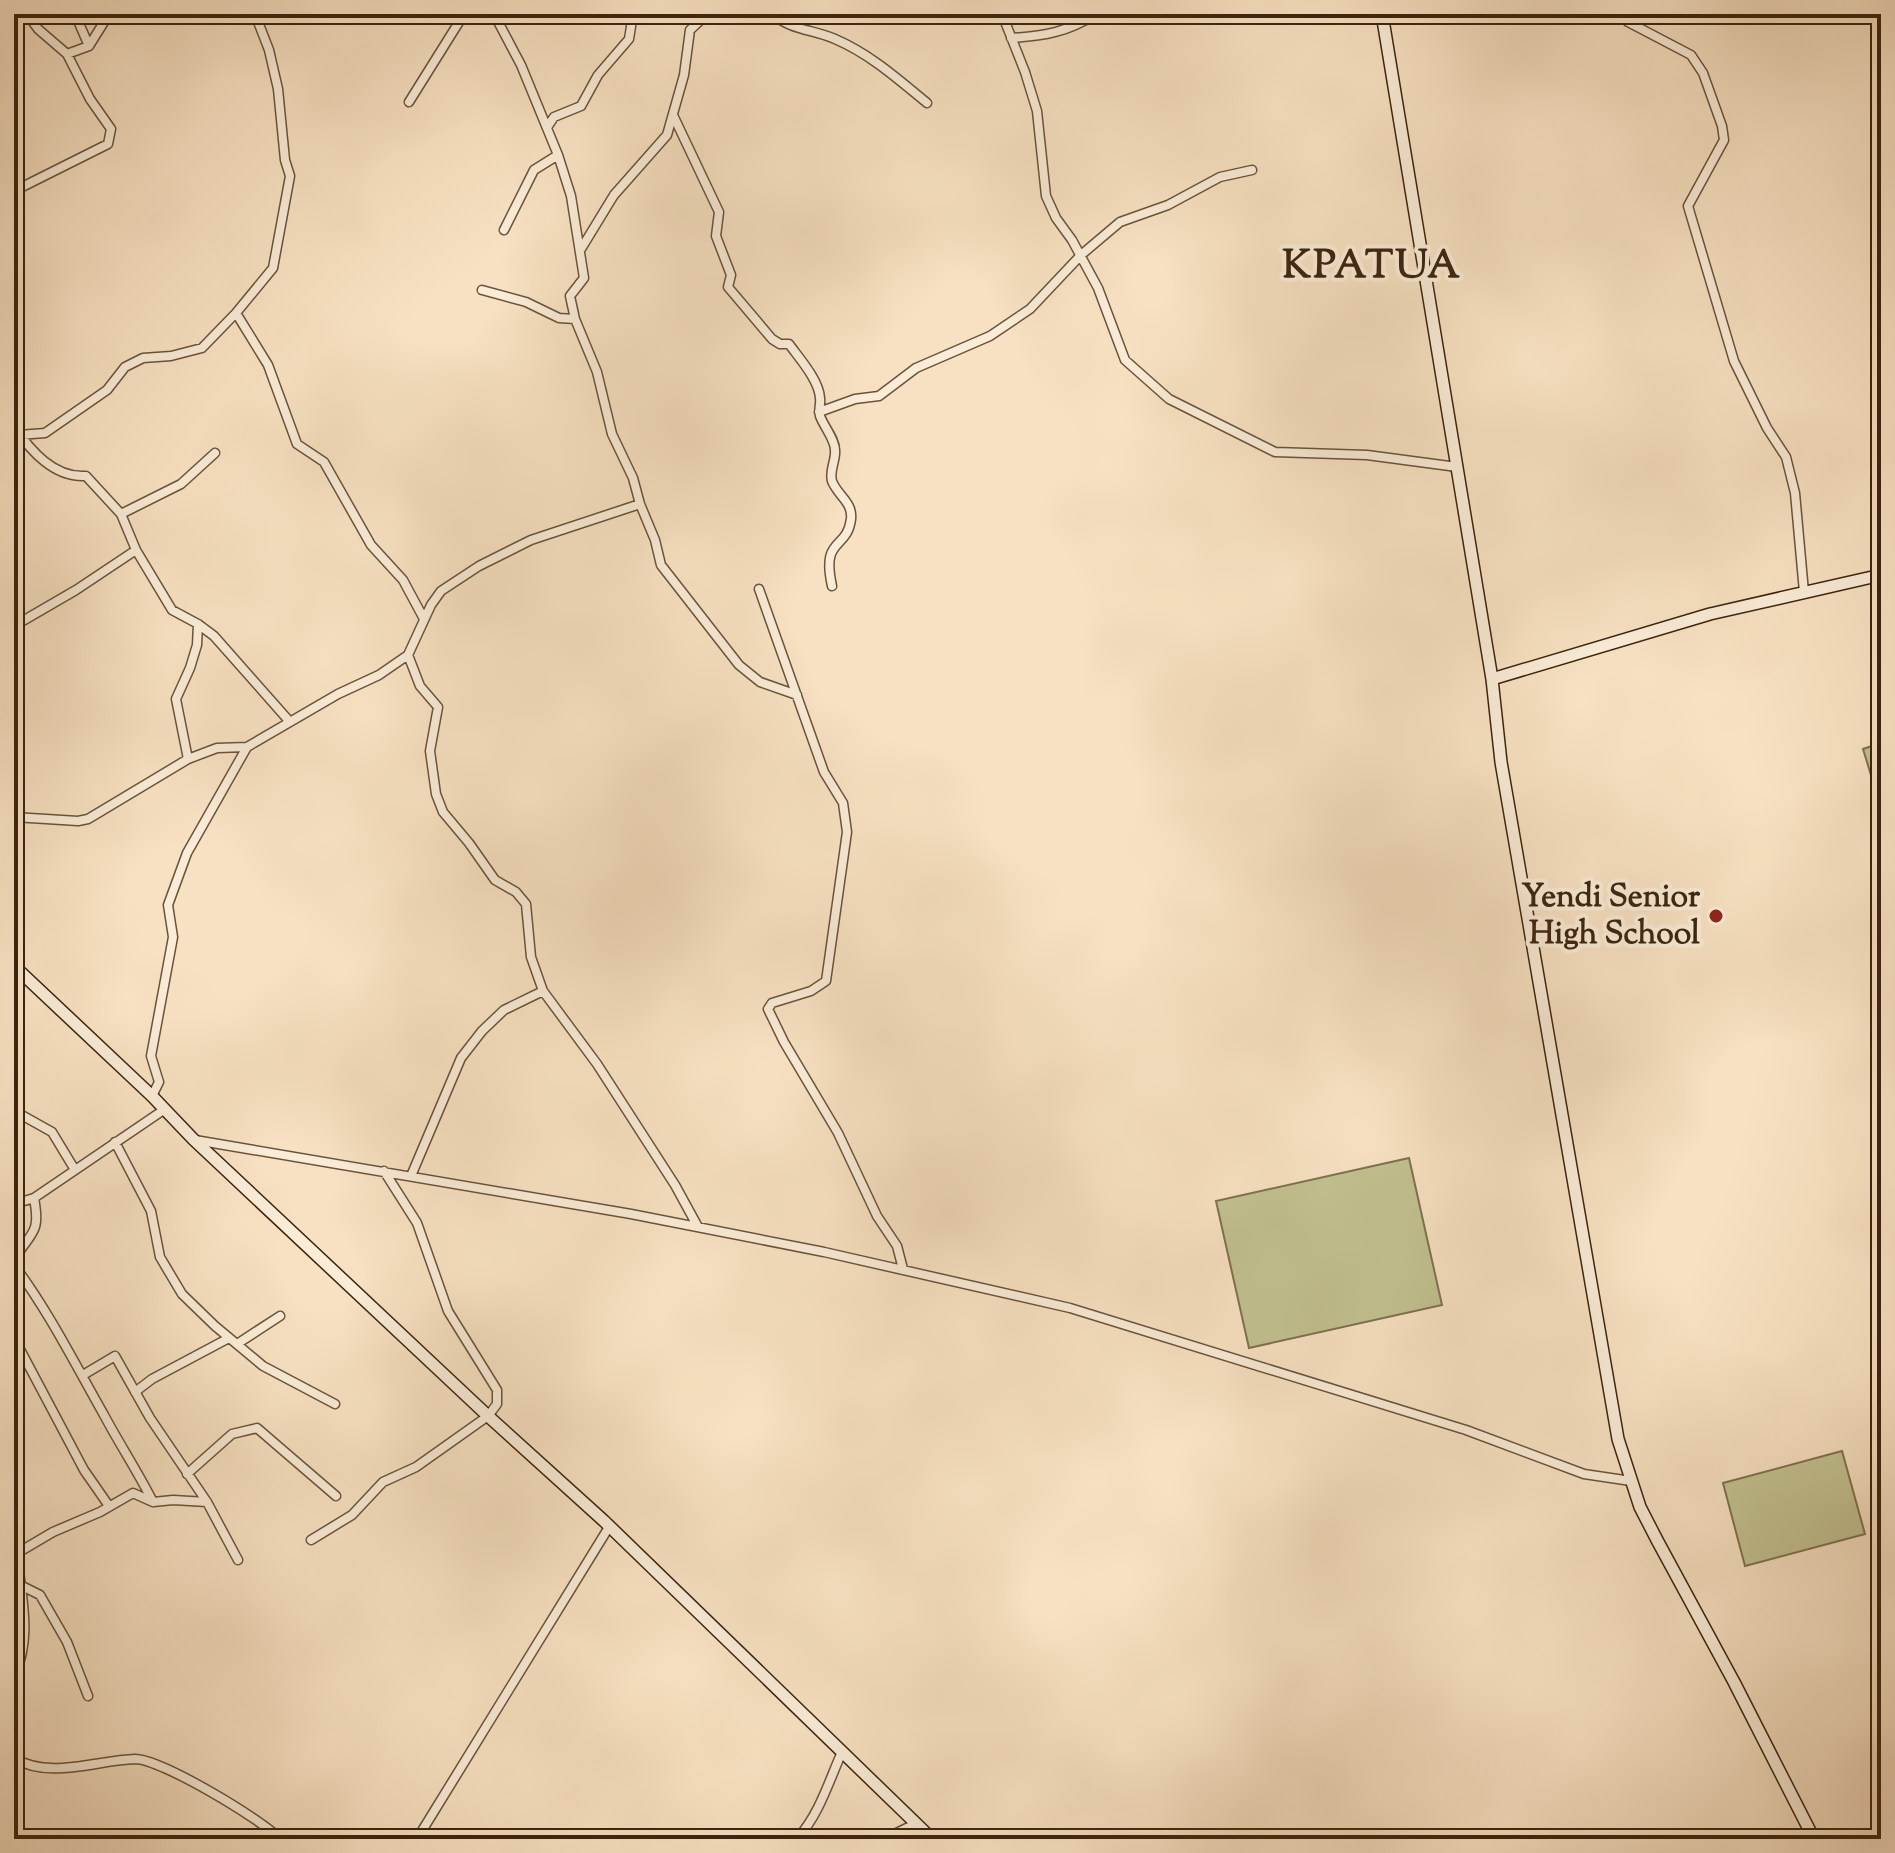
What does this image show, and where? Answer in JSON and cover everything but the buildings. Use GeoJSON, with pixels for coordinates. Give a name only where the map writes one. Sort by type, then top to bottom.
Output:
{"type":"FeatureCollection","features":[{"type":"Feature","properties":{"kind":"main road"},"geometry":{"type":"LineString","coordinates":[[1382,14],[1492,679],[1501,762],[1618,1439],[1640,1507],[1814,1839]]}},
{"type":"Feature","properties":{"kind":"main road"},"geometry":{"type":"LineString","coordinates":[[1492,679],[1710,614],[1881,575]]}},
{"type":"Feature","properties":{"kind":"main road"},"geometry":{"type":"LineString","coordinates":[[14,966],[152,1096],[193,1139],[609,1527],[932,1839]]}},
{"type":"Feature","properties":{"kind":"street"},"geometry":{"type":"LineString","coordinates":[[14,191],[108,144],[111,129],[90,99],[67,54],[38,29],[27,14]]}},
{"type":"Feature","properties":{"kind":"street"},"geometry":{"type":"LineString","coordinates":[[75,14],[89,46]]}},
{"type":"Feature","properties":{"kind":"street"},"geometry":{"type":"LineString","coordinates":[[67,54],[89,46],[109,14]]}},
{"type":"Feature","properties":{"kind":"street"},"geometry":{"type":"LineString","coordinates":[[17,431],[45,433],[107,390],[125,367],[143,358],[171,356],[202,348],[273,268],[290,176],[285,160],[278,89],[269,50],[255,14]]}},
{"type":"Feature","properties":{"kind":"street"},"geometry":{"type":"LineString","coordinates":[[409,102],[464,14]]}},
{"type":"Feature","properties":{"kind":"street"},"geometry":{"type":"LineString","coordinates":[[494,14],[548,126],[571,196],[584,278],[570,296],[575,319],[597,372],[612,434],[633,478],[661,565],[739,665],[760,682],[797,695]]}},
{"type":"Feature","properties":{"kind":"street"},"geometry":{"type":"LineString","coordinates":[[548,126],[554,117],[581,106],[598,75],[629,39],[633,14]]}},
{"type":"Feature","properties":{"kind":"street"},"geometry":{"type":"LineString","coordinates":[[580,249],[614,195],[667,135],[684,75],[690,30],[707,14]]}},
{"type":"Feature","properties":{"kind":"street"},"geometry":{"type":"LineString","coordinates":[[772,14],[786,25],[834,39],[884,67],[927,103]]}},
{"type":"Feature","properties":{"kind":"street"},"geometry":{"type":"LineString","coordinates":[[1002,14],[1037,111],[1046,196],[1098,288],[1125,360],[1169,399],[1275,452],[1367,455],[1457,467]]}},
{"type":"Feature","properties":{"kind":"street"},"geometry":{"type":"LineString","coordinates":[[1011,38],[1038,37],[1072,29],[1096,14]]}},
{"type":"Feature","properties":{"kind":"street"},"geometry":{"type":"LineString","coordinates":[[1620,14],[1628,22],[1691,55],[1703,73],[1722,126],[1724,140],[1688,206],[1734,361],[1767,428],[1786,457],[1795,493],[1804,592]]}},
{"type":"Feature","properties":{"kind":"street"},"geometry":{"type":"LineString","coordinates":[[673,115],[719,212],[716,236],[731,275],[728,287],[772,339],[780,344],[789,344],[817,386],[819,412],[835,448],[832,481],[848,503],[852,515],[848,529],[829,551],[832,586]]}},
{"type":"Feature","properties":{"kind":"street"},"geometry":{"type":"LineString","coordinates":[[504,230],[534,170],[558,155]]}},
{"type":"Feature","properties":{"kind":"street"},"geometry":{"type":"LineString","coordinates":[[819,412],[855,399],[879,396],[916,368],[990,336],[1030,309],[1081,255],[1120,222],[1168,205],[1220,177],[1252,170]]}},
{"type":"Feature","properties":{"kind":"street"},"geometry":{"type":"LineString","coordinates":[[482,290],[526,302],[559,318],[575,319]]}},
{"type":"Feature","properties":{"kind":"street"},"geometry":{"type":"LineString","coordinates":[[236,313],[268,365],[297,444],[324,462],[371,545],[403,580],[424,619]]}},
{"type":"Feature","properties":{"kind":"street"},"geometry":{"type":"LineString","coordinates":[[17,431],[59,473],[86,476],[121,514],[136,550],[172,610],[198,624],[236,658],[290,722]]}},
{"type":"Feature","properties":{"kind":"street"},"geometry":{"type":"LineString","coordinates":[[121,514],[181,484],[215,453]]}},
{"type":"Feature","properties":{"kind":"street"},"geometry":{"type":"LineString","coordinates":[[15,815],[78,821],[88,819],[188,759],[217,748],[247,747],[338,694],[379,675],[408,655],[441,591],[510,549],[640,504]]}},
{"type":"Feature","properties":{"kind":"street"},"geometry":{"type":"LineString","coordinates":[[14,626],[136,550]]}},
{"type":"Feature","properties":{"kind":"street"},"geometry":{"type":"LineString","coordinates":[[759,589],[824,772],[843,803],[847,832],[826,981],[811,991],[772,1003],[768,1009],[838,1133],[877,1216],[897,1246],[903,1269]]}},
{"type":"Feature","properties":{"kind":"street"},"geometry":{"type":"LineString","coordinates":[[188,759],[176,699],[197,645],[198,624]]}},
{"type":"Feature","properties":{"kind":"street"},"geometry":{"type":"LineString","coordinates":[[408,655],[420,686],[438,707],[430,751],[436,794],[443,812],[495,880],[516,892],[526,904],[531,957],[543,991],[597,1064],[675,1185],[698,1227]]}},
{"type":"Feature","properties":{"kind":"street"},"geometry":{"type":"LineString","coordinates":[[152,1096],[159,1082],[151,1056],[173,937],[168,905],[187,853],[247,747]]}},
{"type":"Feature","properties":{"kind":"street"},"geometry":{"type":"LineString","coordinates":[[411,1176],[461,1058],[504,1010],[543,991]]}},
{"type":"Feature","properties":{"kind":"street"},"geometry":{"type":"LineString","coordinates":[[14,1108],[52,1132],[75,1170]]}},
{"type":"Feature","properties":{"kind":"street"},"geometry":{"type":"LineString","coordinates":[[14,1204],[34,1198],[165,1109]]}},
{"type":"Feature","properties":{"kind":"street"},"geometry":{"type":"LineString","coordinates":[[193,1139],[698,1227],[903,1269],[1070,1308],[1466,1430],[1584,1474],[1631,1481]]}},
{"type":"Feature","properties":{"kind":"street"},"geometry":{"type":"LineString","coordinates":[[115,1142],[151,1211],[160,1257],[182,1294],[263,1366],[335,1404]]}},
{"type":"Feature","properties":{"kind":"street"},"geometry":{"type":"LineString","coordinates":[[311,1540],[352,1515],[383,1482],[416,1467],[488,1416],[497,1404],[497,1390],[448,1311],[417,1223],[384,1171]]}},
{"type":"Feature","properties":{"kind":"street"},"geometry":{"type":"LineString","coordinates":[[34,1198],[38,1220],[14,1263],[83,1375],[153,1502]]}},
{"type":"Feature","properties":{"kind":"street"},"geometry":{"type":"LineString","coordinates":[[14,1242],[20,1250]]}},
{"type":"Feature","properties":{"kind":"street"},"geometry":{"type":"LineString","coordinates":[[135,1392],[152,1379],[280,1316]]}},
{"type":"Feature","properties":{"kind":"street"},"geometry":{"type":"LineString","coordinates":[[14,1338],[84,1470],[109,1506]]}},
{"type":"Feature","properties":{"kind":"street"},"geometry":{"type":"LineString","coordinates":[[14,1358],[20,1349]]}},
{"type":"Feature","properties":{"kind":"street"},"geometry":{"type":"LineString","coordinates":[[83,1375],[115,1356],[207,1502],[238,1560]]}},
{"type":"Feature","properties":{"kind":"street"},"geometry":{"type":"LineString","coordinates":[[187,1474],[232,1434],[257,1428],[336,1496]]}},
{"type":"Feature","properties":{"kind":"street"},"geometry":{"type":"LineString","coordinates":[[14,1678],[23,1656],[25,1618],[16,1554],[53,1532],[133,1493],[153,1502],[207,1502]]}},
{"type":"Feature","properties":{"kind":"street"},"geometry":{"type":"LineString","coordinates":[[417,1839],[609,1527]]}},
{"type":"Feature","properties":{"kind":"street"},"geometry":{"type":"LineString","coordinates":[[20,1585],[40,1595],[67,1642],[88,1696]]}},
{"type":"Feature","properties":{"kind":"street"},"geometry":{"type":"LineString","coordinates":[[797,1839],[822,1806],[826,1788],[842,1752]]}},
{"type":"Feature","properties":{"kind":"street"},"geometry":{"type":"LineString","coordinates":[[14,1758],[26,1765],[58,1768],[139,1759],[164,1766],[243,1810],[280,1839]]}},
{"type":"Feature","properties":{"kind":"street"},"geometry":{"type":"LineString","coordinates":[[884,1839],[915,1824]]}},
{"type":"Feature","properties":{"kind":"shaded area"},"geometry":{"type":"Polygon","coordinates":[[[1881,743],[1881,808],[1863,749],[1881,743]]]}},
{"type":"Feature","properties":{"kind":"shaded area"},"geometry":{"type":"Polygon","coordinates":[[[1409,1158],[1442,1305],[1249,1348],[1216,1201],[1409,1158]]]}},
{"type":"Feature","properties":{"kind":"shaded area"},"geometry":{"type":"Polygon","coordinates":[[[1842,1451],[1865,1534],[1745,1566],[1723,1483],[1842,1451]]]}},
{"type":"Feature","properties":{"kind":"place","name":"Yendi Senior High School"},"geometry":{"type":"Point","coordinates":[1716,916]}},
{"type":"Feature","properties":{"kind":"district","name":"KPATUA"},"geometry":{"type":"Point","coordinates":[1372,267]}}]}
